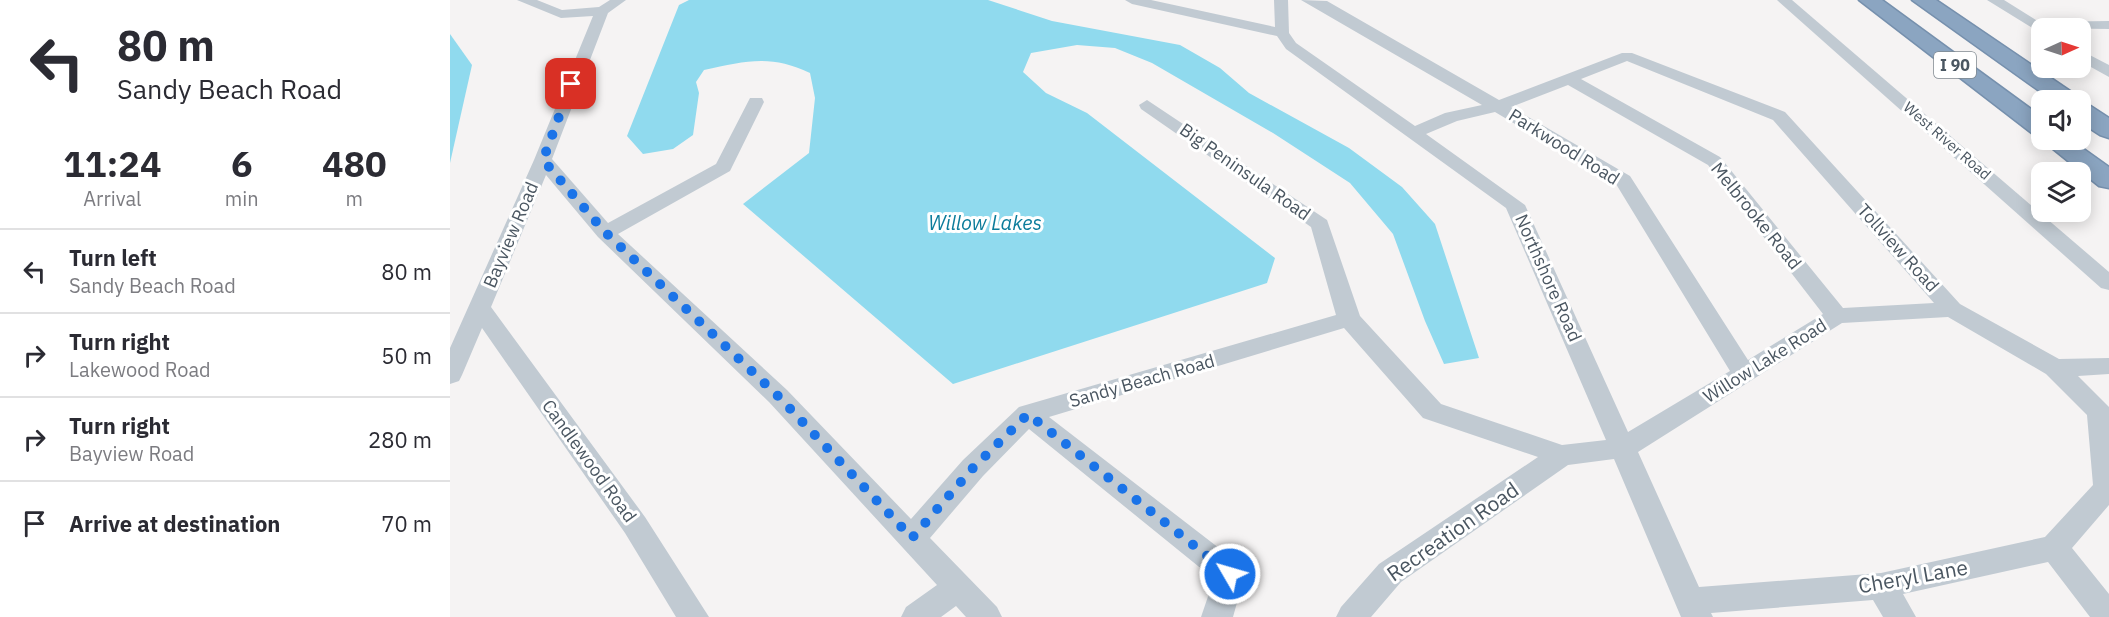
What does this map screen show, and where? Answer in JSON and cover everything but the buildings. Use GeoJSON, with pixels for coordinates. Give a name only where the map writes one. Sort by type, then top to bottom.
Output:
{"type":"FeatureCollection","features":[{"type":"Feature","properties":{"kind":"highway","name":"I 90"},"geometry":{"type":"LineString","coordinates":[[1869,0],[2031,121]]}},
{"type":"Feature","properties":{"kind":"highway","name":"I 90"},"geometry":{"type":"LineString","coordinates":[[1922,0],[2052,90]]}},
{"type":"Feature","properties":{"kind":"highway"},"geometry":{"type":"LineString","coordinates":[[2091,117],[2109,129]]}},
{"type":"Feature","properties":{"kind":"highway"},"geometry":{"type":"LineString","coordinates":[[2068,150],[2109,180]]}},
{"type":"Feature","properties":{"kind":"street"},"geometry":{"type":"LineString","coordinates":[[524,0],[561,14],[602,11],[619,0]]}},
{"type":"Feature","properties":{"kind":"street"},"geometry":{"type":"LineString","coordinates":[[1132,0],[1282,33],[1281,0]]}},
{"type":"Feature","properties":{"kind":"street","name":"Parkwood Road"},"geometry":{"type":"LineString","coordinates":[[1308,0],[1322,4],[1623,180],[1745,375]]}},
{"type":"Feature","properties":{"kind":"street","name":"West River Road"},"geometry":{"type":"LineString","coordinates":[[1784,0],[2109,283]]}},
{"type":"Feature","properties":{"kind":"street"},"geometry":{"type":"LineString","coordinates":[[1994,0],[2031,23]]}},
{"type":"Feature","properties":{"kind":"street","name":"Bayview Road"},"geometry":{"type":"LineString","coordinates":[[450,375],[543,160],[586,46],[602,11]]}},
{"type":"Feature","properties":{"kind":"street"},"geometry":{"type":"LineString","coordinates":[[2091,26],[2109,25]]}},
{"type":"Feature","properties":{"kind":"street","name":"Northshore Road"},"geometry":{"type":"LineString","coordinates":[[1282,33],[1291,46],[1515,205],[1694,609]]}},
{"type":"Feature","properties":{"kind":"street"},"geometry":{"type":"LineString","coordinates":[[2091,34],[2109,33]]}},
{"type":"Feature","properties":{"kind":"street","name":"Tollview Road"},"geometry":{"type":"LineString","coordinates":[[1569,79],[1627,56],[1779,116],[1952,309],[2055,368],[2104,412],[2108,488]]}},
{"type":"Feature","properties":{"kind":"street"},"geometry":{"type":"LineString","coordinates":[[2091,61],[2109,72]]}},
{"type":"Feature","properties":{"kind":"street"},"geometry":{"type":"LineString","coordinates":[[1413,133],[1451,117],[1498,106],[1569,79]]}},
{"type":"Feature","properties":{"kind":"street","name":"Melbrooke Road"},"geometry":{"type":"LineString","coordinates":[[1569,79],[1714,161],[1837,316]]}},
{"type":"Feature","properties":{"kind":"street"},"geometry":{"type":"LineString","coordinates":[[605,232],[723,167],[756,102]]}},
{"type":"Feature","properties":{"kind":"street","name":"Big Peninsula Road"},"geometry":{"type":"LineString","coordinates":[[1147,105],[1320,224],[1349,319],[1432,411],[1562,455],[1624,448]]}},
{"type":"Feature","properties":{"kind":"street"},"geometry":{"type":"LineString","coordinates":[[543,160],[605,232],[778,396],[986,617]]}},
{"type":"Feature","properties":{"kind":"street","name":"Candlewood Road"},"geometry":{"type":"LineString","coordinates":[[480,309],[635,525],[693,617]]}},
{"type":"Feature","properties":{"kind":"street","name":"Willow Lake Road"},"geometry":{"type":"LineString","coordinates":[[1624,448],[1837,316],[1952,309]]}},
{"type":"Feature","properties":{"kind":"street","name":"Sandy Beach Road"},"geometry":{"type":"LineString","coordinates":[[912,538],[973,468],[1028,414],[1349,319]]}},
{"type":"Feature","properties":{"kind":"street"},"geometry":{"type":"LineString","coordinates":[[2055,368],[2109,366]]}},
{"type":"Feature","properties":{"kind":"street"},"geometry":{"type":"LineString","coordinates":[[1028,414],[1230,574],[1217,617]]}},
{"type":"Feature","properties":{"kind":"street","name":"Recreation Road"},"geometry":{"type":"LineString","coordinates":[[1352,617],[1390,573],[1562,455]]}},
{"type":"Feature","properties":{"kind":"street"},"geometry":{"type":"LineString","coordinates":[[2108,488],[2054,548],[2109,617]]}},
{"type":"Feature","properties":{"kind":"street","name":"Cheryl Lane"},"geometry":{"type":"LineString","coordinates":[[1694,609],[1881,586],[2054,548]]}},
{"type":"Feature","properties":{"kind":"street"},"geometry":{"type":"LineString","coordinates":[[1881,586],[1900,617]]}},
{"type":"Feature","properties":{"kind":"street"},"geometry":{"type":"LineString","coordinates":[[917,617],[957,588]]}},
{"type":"Feature","properties":{"kind":"water","name":"Willow Lakes"},"geometry":{"type":"Polygon","coordinates":[[[689,0],[988,0],[1052,21],[1180,45],[1220,68],[1249,93],[1349,148],[1402,187],[1435,224],[1479,358],[1444,364],[1425,321],[1393,234],[1350,183],[1273,133],[1152,63],[1115,48],[1077,45],[1031,53],[1023,72],[1046,93],[1087,113],[1275,258],[1267,283],[953,384],[743,204],[809,153],[815,98],[810,73],[770,61],[745,62],[704,70],[696,82],[699,93],[693,135],[673,149],[643,154],[627,136],[679,5],[689,0]]]}},
{"type":"Feature","properties":{"kind":"water"},"geometry":{"type":"Polygon","coordinates":[[[450,34],[472,65],[450,163],[450,34]]]}},
{"type":"Feature","properties":{"kind":"route"},"geometry":{"type":"LineString","coordinates":[[571,84],[543,160],[605,232],[778,396],[912,538],[973,468],[1028,414],[1230,574]]}}]}
